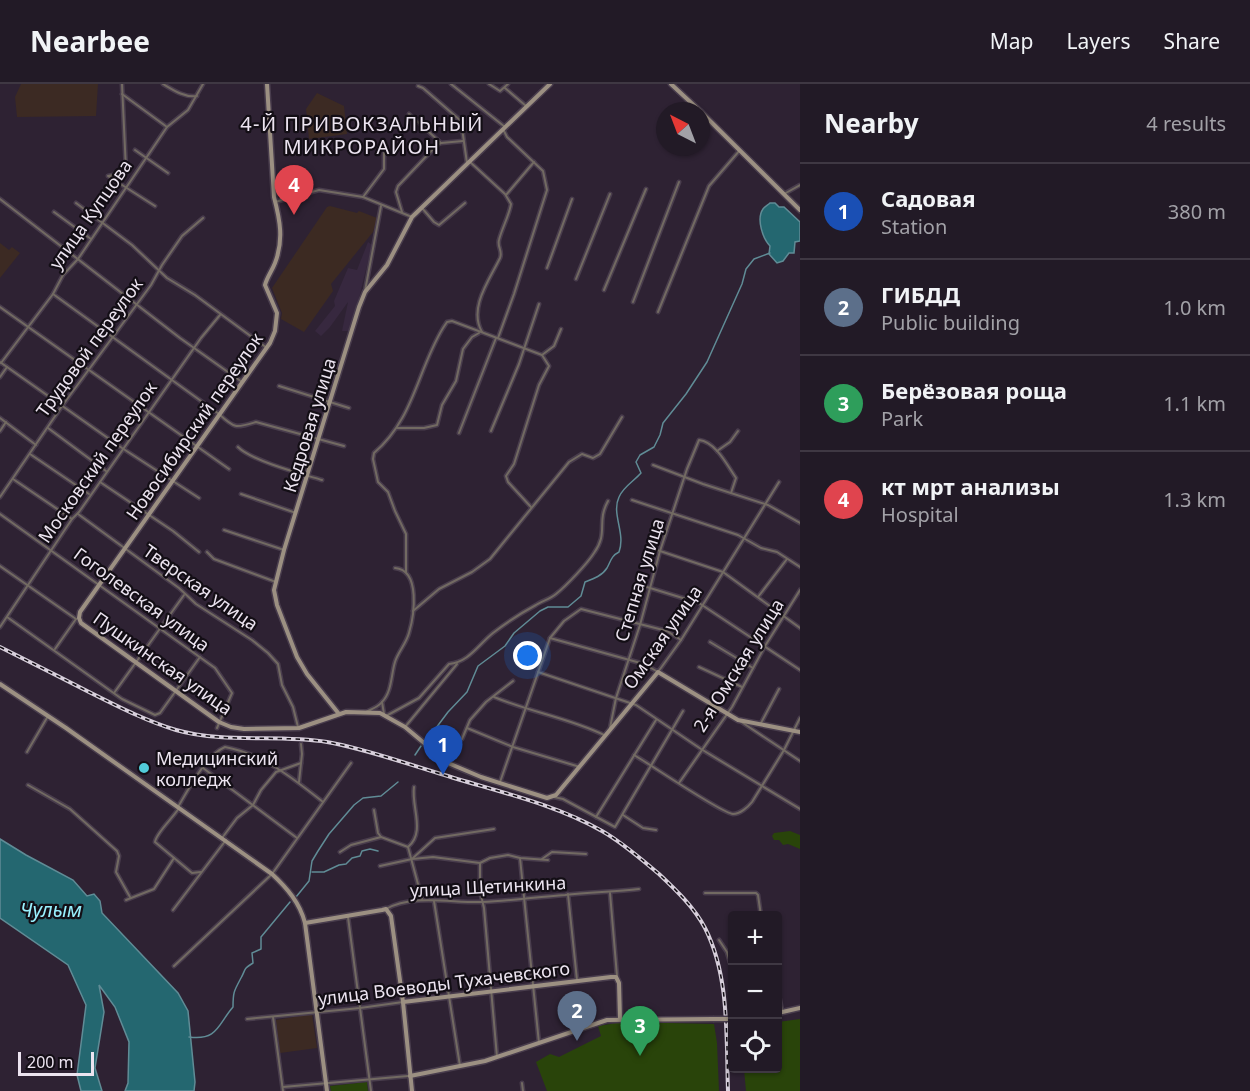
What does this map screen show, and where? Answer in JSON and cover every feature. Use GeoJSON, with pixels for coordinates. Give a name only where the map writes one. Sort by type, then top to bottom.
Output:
{"type":"FeatureCollection","features":[{"type":"Feature","properties":{"kind":"street"},"geometry":{"type":"LineString","coordinates":[[122,84],[126,168],[123,173],[108,176],[154,206]]}},
{"type":"Feature","properties":{"kind":"street"},"geometry":{"type":"LineString","coordinates":[[163,84],[178,93],[197,96]]}},
{"type":"Feature","properties":{"kind":"street","name":"улица Купцова"},"geometry":{"type":"LineString","coordinates":[[1,362],[53,294],[63,275],[78,259],[167,127],[188,110],[203,84]]}},
{"type":"Feature","properties":{"kind":"street","name":"Новосибирский переулок"},"geometry":{"type":"LineString","coordinates":[[54,650],[274,335],[277,322],[276,309],[265,285],[279,248],[280,217],[275,202],[267,84]]}},
{"type":"Feature","properties":{"kind":"street"},"geometry":{"type":"LineString","coordinates":[[451,84],[504,128],[507,137],[543,171],[547,190],[514,294],[459,433]]}},
{"type":"Feature","properties":{"kind":"street"},"geometry":{"type":"LineString","coordinates":[[489,84],[501,91],[508,84]]}},
{"type":"Feature","properties":{"kind":"street","name":"Кедровая улица"},"geometry":{"type":"LineString","coordinates":[[339,714],[307,674],[297,657],[275,597],[276,582],[284,550],[365,292],[386,268],[412,217],[550,84]]}},
{"type":"Feature","properties":{"kind":"street"},"geometry":{"type":"LineString","coordinates":[[671,84],[691,102]]}},
{"type":"Feature","properties":{"kind":"street"},"geometry":{"type":"LineString","coordinates":[[418,86],[460,119],[468,162],[506,195],[511,207],[499,241],[501,255],[491,273],[476,315],[481,333]]}},
{"type":"Feature","properties":{"kind":"street"},"geometry":{"type":"LineString","coordinates":[[505,88],[527,106]]}},
{"type":"Feature","properties":{"kind":"street"},"geometry":{"type":"LineString","coordinates":[[122,94],[167,127]]}},
{"type":"Feature","properties":{"kind":"street"},"geometry":{"type":"LineString","coordinates":[[409,114],[441,142]]}},
{"type":"Feature","properties":{"kind":"street"},"geometry":{"type":"LineString","coordinates":[[710,120],[800,210]]}},
{"type":"Feature","properties":{"kind":"street"},"geometry":{"type":"LineString","coordinates":[[403,212],[396,190],[398,186],[441,142],[464,141]]}},
{"type":"Feature","properties":{"kind":"street"},"geometry":{"type":"LineString","coordinates":[[135,150],[168,173]]}},
{"type":"Feature","properties":{"kind":"street"},"geometry":{"type":"LineString","coordinates":[[658,312],[709,186],[740,150]]}},
{"type":"Feature","properties":{"kind":"street"},"geometry":{"type":"LineString","coordinates":[[363,196],[384,169],[384,153]]}},
{"type":"Feature","properties":{"kind":"street"},"geometry":{"type":"LineString","coordinates":[[506,195],[534,162]]}},
{"type":"Feature","properties":{"kind":"street"},"geometry":{"type":"LineString","coordinates":[[633,302],[679,182]]}},
{"type":"Feature","properties":{"kind":"street"},"geometry":{"type":"LineString","coordinates":[[784,194],[800,185]]}},
{"type":"Feature","properties":{"kind":"street"},"geometry":{"type":"LineString","coordinates":[[604,291],[646,189]]}},
{"type":"Feature","properties":{"kind":"street"},"geometry":{"type":"LineString","coordinates":[[275,202],[319,190],[363,196],[381,206],[412,217]]}},
{"type":"Feature","properties":{"kind":"street"},"geometry":{"type":"LineString","coordinates":[[576,279],[610,194]]}},
{"type":"Feature","properties":{"kind":"street"},"geometry":{"type":"LineString","coordinates":[[0,199],[242,382]]}},
{"type":"Feature","properties":{"kind":"street"},"geometry":{"type":"LineString","coordinates":[[547,268],[572,199]]}},
{"type":"Feature","properties":{"kind":"street"},"geometry":{"type":"LineString","coordinates":[[76,203],[132,245],[158,271],[267,348]]}},
{"type":"Feature","properties":{"kind":"street"},"geometry":{"type":"LineString","coordinates":[[422,208],[439,225],[465,203]]}},
{"type":"Feature","properties":{"kind":"street"},"geometry":{"type":"LineString","coordinates":[[365,292],[381,206]]}},
{"type":"Feature","properties":{"kind":"street"},"geometry":{"type":"LineString","coordinates":[[54,212],[91,239]]}},
{"type":"Feature","properties":{"kind":"street","name":"Трудовой переулок"},"geometry":{"type":"LineString","coordinates":[[0,497],[62,406],[138,303],[183,234],[203,218]]}},
{"type":"Feature","properties":{"kind":"street"},"geometry":{"type":"LineString","coordinates":[[53,294],[232,425],[240,427],[256,422],[344,446]]}},
{"type":"Feature","properties":{"kind":"street"},"geometry":{"type":"LineString","coordinates":[[491,431],[524,349],[539,304]]}},
{"type":"Feature","properties":{"kind":"street"},"geometry":{"type":"LineString","coordinates":[[0,307],[229,469]]}},
{"type":"Feature","properties":{"kind":"street","name":"Московский переулок"},"geometry":{"type":"LineString","coordinates":[[0,627],[122,448],[220,315]]}},
{"type":"Feature","properties":{"kind":"street"},"geometry":{"type":"LineString","coordinates":[[366,712],[382,702],[389,688],[396,659],[408,635],[414,592],[406,572],[406,534],[388,492],[378,482],[373,459],[374,453],[384,444],[405,416],[440,332],[449,321],[542,355],[549,366],[539,385],[514,464],[506,476],[508,482],[531,507]]}},
{"type":"Feature","properties":{"kind":"street"},"geometry":{"type":"LineString","coordinates":[[542,355],[554,346],[561,329]]}},
{"type":"Feature","properties":{"kind":"street"},"geometry":{"type":"LineString","coordinates":[[397,428],[417,429],[436,425],[442,405],[456,381],[463,349],[472,337],[481,333]]}},
{"type":"Feature","properties":{"kind":"street"},"geometry":{"type":"LineString","coordinates":[[1,362],[122,448],[199,498]]}},
{"type":"Feature","properties":{"kind":"street"},"geometry":{"type":"LineString","coordinates":[[0,376],[7,367]]}},
{"type":"Feature","properties":{"kind":"street"},"geometry":{"type":"LineString","coordinates":[[279,386],[349,408]]}},
{"type":"Feature","properties":{"kind":"street"},"geometry":{"type":"LineString","coordinates":[[413,610],[439,589],[472,572],[490,559],[572,459],[582,454],[593,458],[598,456],[622,417]]}},
{"type":"Feature","properties":{"kind":"street"},"geometry":{"type":"LineString","coordinates":[[0,418],[36,445]]}},
{"type":"Feature","properties":{"kind":"street"},"geometry":{"type":"LineString","coordinates":[[0,431],[6,422]]}},
{"type":"Feature","properties":{"kind":"street"},"geometry":{"type":"LineString","coordinates":[[48,428],[107,471]]}},
{"type":"Feature","properties":{"kind":"street"},"geometry":{"type":"LineString","coordinates":[[731,493],[736,478],[717,451],[730,442],[738,431]]}},
{"type":"Feature","properties":{"kind":"street","name":"Степная улица"},"geometry":{"type":"LineString","coordinates":[[610,728],[616,698],[640,625],[660,551],[699,440],[717,451]]}},
{"type":"Feature","properties":{"kind":"street"},"geometry":{"type":"LineString","coordinates":[[238,447],[252,456],[322,480]]}},
{"type":"Feature","properties":{"kind":"street"},"geometry":{"type":"LineString","coordinates":[[30,454],[90,495]]}},
{"type":"Feature","properties":{"kind":"street"},"geometry":{"type":"LineString","coordinates":[[653,465],[765,504],[800,523]]}},
{"type":"Feature","properties":{"kind":"street"},"geometry":{"type":"LineString","coordinates":[[13,479],[72,519]]}},
{"type":"Feature","properties":{"kind":"street"},"geometry":{"type":"LineString","coordinates":[[100,482],[200,552]]}},
{"type":"Feature","properties":{"kind":"street","name":"Омская улица"},"geometry":{"type":"LineString","coordinates":[[554,797],[658,672],[681,640],[779,482]]}},
{"type":"Feature","properties":{"kind":"street"},"geometry":{"type":"LineString","coordinates":[[241,494],[296,513]]}},
{"type":"Feature","properties":{"kind":"street"},"geometry":{"type":"LineString","coordinates":[[632,500],[745,538],[761,548],[777,552],[800,567]]}},
{"type":"Feature","properties":{"kind":"street"},"geometry":{"type":"LineString","coordinates":[[405,727],[457,664],[477,650],[492,634],[555,594],[591,558],[603,536],[601,516],[608,501]]}},
{"type":"Feature","properties":{"kind":"street","name":"Гоголевская улица"},"geometry":{"type":"LineString","coordinates":[[0,514],[215,668],[232,693],[219,722]]}},
{"type":"Feature","properties":{"kind":"street","name":"Тверская улица"},"geometry":{"type":"LineString","coordinates":[[78,514],[179,588],[184,595],[220,621],[252,640],[277,662],[282,685],[293,707],[299,728]]}},
{"type":"Feature","properties":{"kind":"street"},"geometry":{"type":"LineString","coordinates":[[224,530],[284,550]]}},
{"type":"Feature","properties":{"kind":"street"},"geometry":{"type":"LineString","coordinates":[[651,548],[723,572],[800,628]]}},
{"type":"Feature","properties":{"kind":"street"},"geometry":{"type":"LineString","coordinates":[[207,552],[216,560],[276,582]]}},
{"type":"Feature","properties":{"kind":"street"},"geometry":{"type":"LineString","coordinates":[[758,597],[788,558]]}},
{"type":"Feature","properties":{"kind":"street","name":"Пушкинская улица"},"geometry":{"type":"LineString","coordinates":[[0,566],[219,722],[231,727],[244,729],[299,728],[339,714],[366,712],[385,715]]}},
{"type":"Feature","properties":{"kind":"street"},"geometry":{"type":"LineString","coordinates":[[395,568],[406,572]]}},
{"type":"Feature","properties":{"kind":"street"},"geometry":{"type":"LineString","coordinates":[[637,584],[696,602],[800,670]]}},
{"type":"Feature","properties":{"kind":"street","name":"2-я Омская улица"},"geometry":{"type":"LineString","coordinates":[[679,783],[743,688],[782,616],[800,590]]}},
{"type":"Feature","properties":{"kind":"street"},"geometry":{"type":"LineString","coordinates":[[114,693],[184,595]]}},
{"type":"Feature","properties":{"kind":"street"},"geometry":{"type":"LineString","coordinates":[[500,782],[550,638],[564,621],[580,609],[670,632],[681,640]]}},
{"type":"Feature","properties":{"kind":"street"},"geometry":{"type":"LineString","coordinates":[[7,617],[114,693],[139,708],[159,715],[200,657]]}},
{"type":"Feature","properties":{"kind":"street"},"geometry":{"type":"LineString","coordinates":[[550,638],[564,640],[644,664],[738,720],[800,761]]}},
{"type":"Feature","properties":{"kind":"street"},"geometry":{"type":"LineString","coordinates":[[710,642],[753,668]]}},
{"type":"Feature","properties":{"kind":"street"},"geometry":{"type":"LineString","coordinates":[[385,715],[417,700],[449,664],[457,664]]}},
{"type":"Feature","properties":{"kind":"street"},"geometry":{"type":"LineString","coordinates":[[699,667],[743,688]]}},
{"type":"Feature","properties":{"kind":"street"},"geometry":{"type":"LineString","coordinates":[[538,672],[631,704],[800,809]]}},
{"type":"Feature","properties":{"kind":"street"},"geometry":{"type":"LineString","coordinates":[[436,754],[448,741],[462,739],[470,720],[486,702],[513,681]]}},
{"type":"Feature","properties":{"kind":"street"},"geometry":{"type":"LineString","coordinates":[[0,684],[224,839],[272,874],[295,899],[305,923],[327,1091]]}},
{"type":"Feature","properties":{"kind":"street"},"geometry":{"type":"LineString","coordinates":[[759,726],[779,688]]}},
{"type":"Feature","properties":{"kind":"street"},"geometry":{"type":"LineString","coordinates":[[494,697],[605,735]]}},
{"type":"Feature","properties":{"kind":"street"},"geometry":{"type":"LineString","coordinates":[[382,702],[385,715],[405,727],[436,754],[455,766],[545,798],[562,799],[615,827],[683,711]]}},
{"type":"Feature","properties":{"kind":"street"},"geometry":{"type":"LineString","coordinates":[[27,752],[48,716]]}},
{"type":"Feature","properties":{"kind":"street"},"geometry":{"type":"LineString","coordinates":[[634,755],[728,813],[736,813],[751,804],[784,750],[800,718]]}},
{"type":"Feature","properties":{"kind":"street"},"geometry":{"type":"LineString","coordinates":[[596,817],[656,720]]}},
{"type":"Feature","properties":{"kind":"street"},"geometry":{"type":"LineString","coordinates":[[738,720],[759,726],[800,732]]}},
{"type":"Feature","properties":{"kind":"street"},"geometry":{"type":"LineString","coordinates":[[217,728],[219,722]]}},
{"type":"Feature","properties":{"kind":"street"},"geometry":{"type":"LineString","coordinates":[[466,728],[513,747],[580,767]]}},
{"type":"Feature","properties":{"kind":"street"},"geometry":{"type":"LineString","coordinates":[[299,783],[301,744]]}},
{"type":"Feature","properties":{"kind":"street"},"geometry":{"type":"LineString","coordinates":[[201,872],[192,873],[157,845],[155,839],[203,768],[218,751],[227,747],[251,755],[280,769],[323,802]]}},
{"type":"Feature","properties":{"kind":"street"},"geometry":{"type":"LineString","coordinates":[[174,966],[272,874],[351,763]]}},
{"type":"Feature","properties":{"kind":"street"},"geometry":{"type":"LineString","coordinates":[[173,910],[237,818],[253,805],[267,781],[280,769],[292,768],[301,764]]}},
{"type":"Feature","properties":{"kind":"street"},"geometry":{"type":"LineString","coordinates":[[203,768],[297,838]]}},
{"type":"Feature","properties":{"kind":"street"},"geometry":{"type":"LineString","coordinates":[[28,785],[70,809],[117,851],[119,856],[116,872],[130,897]]}},
{"type":"Feature","properties":{"kind":"street"},"geometry":{"type":"LineString","coordinates":[[408,847],[418,833],[413,798],[414,787]]}},
{"type":"Feature","properties":{"kind":"street"},"geometry":{"type":"LineString","coordinates":[[374,810],[378,833],[381,837]]}},
{"type":"Feature","properties":{"kind":"street"},"geometry":{"type":"LineString","coordinates":[[623,815],[643,828],[657,830]]}},
{"type":"Feature","properties":{"kind":"street"},"geometry":{"type":"LineString","coordinates":[[412,859],[433,839],[494,829]]}},
{"type":"Feature","properties":{"kind":"street"},"geometry":{"type":"LineString","coordinates":[[340,852],[354,844],[381,837],[408,847]]}},
{"type":"Feature","properties":{"kind":"street"},"geometry":{"type":"LineString","coordinates":[[408,847],[422,899]]}},
{"type":"Feature","properties":{"kind":"street"},"geometry":{"type":"LineString","coordinates":[[543,859],[552,852],[586,854]]}},
{"type":"Feature","properties":{"kind":"street"},"geometry":{"type":"LineString","coordinates":[[380,867],[412,859],[433,857],[480,863],[490,858],[508,855],[548,860]]}},
{"type":"Feature","properties":{"kind":"street"},"geometry":{"type":"LineString","coordinates":[[126,900],[154,889],[174,858]]}},
{"type":"Feature","properties":{"kind":"street"},"geometry":{"type":"LineString","coordinates":[[520,858],[538,1043]]}},
{"type":"Feature","properties":{"kind":"street"},"geometry":{"type":"LineString","coordinates":[[480,863],[497,1058]]}},
{"type":"Feature","properties":{"kind":"street","name":"улица Щетинкина"},"geometry":{"type":"LineString","coordinates":[[305,923],[348,917],[422,899],[482,902],[639,889]]}},
{"type":"Feature","properties":{"kind":"street"},"geometry":{"type":"LineString","coordinates":[[610,893],[620,1019]]}},
{"type":"Feature","properties":{"kind":"street"},"geometry":{"type":"LineString","coordinates":[[705,894],[754,893],[758,895],[761,911]]}},
{"type":"Feature","properties":{"kind":"street"},"geometry":{"type":"LineString","coordinates":[[568,894],[577,980]]}},
{"type":"Feature","properties":{"kind":"street"},"geometry":{"type":"LineString","coordinates":[[434,901],[459,1066]]}},
{"type":"Feature","properties":{"kind":"street"},"geometry":{"type":"LineString","coordinates":[[386,909],[391,916],[412,1091]]}},
{"type":"Feature","properties":{"kind":"street"},"geometry":{"type":"LineString","coordinates":[[348,917],[371,1091]]}},
{"type":"Feature","properties":{"kind":"street"},"geometry":{"type":"LineString","coordinates":[[719,940],[727,952],[731,965]]}},
{"type":"Feature","properties":{"kind":"street","name":"улица Воеводы Тухачевского"},"geometry":{"type":"LineString","coordinates":[[247,1019],[360,1008],[611,976],[617,979]]}},
{"type":"Feature","properties":{"kind":"street"},"geometry":{"type":"LineString","coordinates":[[782,1012],[800,1008]]}},
{"type":"Feature","properties":{"kind":"street"},"geometry":{"type":"LineString","coordinates":[[273,1017],[283,1089],[410,1076],[497,1058],[599,1021],[728,1018]]}},
{"type":"Feature","properties":{"kind":"street"},"geometry":{"type":"LineString","coordinates":[[522,1083],[523,1091]]}},
{"type":"Feature","properties":{"kind":"shaded area"},"geometry":{"type":"Polygon","coordinates":[[[21,84],[98,84],[96,116],[17,117],[15,97],[21,84]]]}},
{"type":"Feature","properties":{"kind":"shaded area"},"geometry":{"type":"Polygon","coordinates":[[[317,93],[344,106],[347,134],[309,139],[306,109],[317,93]]]}},
{"type":"Feature","properties":{"kind":"shaded area"},"geometry":{"type":"Polygon","coordinates":[[[327,207],[357,213],[359,211],[377,218],[373,232],[331,284],[333,291],[304,332],[281,319],[282,313],[272,288],[327,207]]]}},
{"type":"Feature","properties":{"kind":"shaded area"},"geometry":{"type":"Polygon","coordinates":[[[368,242],[372,245],[351,331],[342,331],[348,302],[321,336],[315,331],[335,306],[334,301],[348,268],[357,270],[368,242]]]}},
{"type":"Feature","properties":{"kind":"shaded area"},"geometry":{"type":"Polygon","coordinates":[[[0,243],[9,250],[12,247],[20,253],[0,278],[0,243]]]}},
{"type":"Feature","properties":{"kind":"shaded area"},"geometry":{"type":"Polygon","coordinates":[[[312,1014],[317,1048],[280,1053],[276,1020],[312,1014]]]}},
{"type":"Feature","properties":{"kind":"green space"},"geometry":{"type":"Polygon","coordinates":[[[790,831],[800,835],[800,849],[788,844],[783,845],[779,840],[774,840],[772,836],[774,833],[790,831]]]}},
{"type":"Feature","properties":{"kind":"green space"},"geometry":{"type":"Polygon","coordinates":[[[800,1019],[800,1091],[746,1091],[744,1073],[782,1073],[782,1021],[800,1019]]]}},
{"type":"Feature","properties":{"kind":"green space"},"geometry":{"type":"Polygon","coordinates":[[[623,1022],[714,1024],[719,1091],[547,1091],[536,1062],[550,1054],[559,1057],[601,1036],[598,1026],[623,1022]]]}},
{"type":"Feature","properties":{"kind":"green space"},"geometry":{"type":"Polygon","coordinates":[[[367,1082],[368,1091],[331,1091],[330,1086],[367,1082]]]}},
{"type":"Feature","properties":{"kind":"water"},"geometry":{"type":"Polygon","coordinates":[[[770,203],[784,207],[800,222],[800,241],[795,242],[794,253],[789,253],[783,261],[777,263],[769,254],[770,246],[760,223],[763,209],[770,203]]]}},
{"type":"Feature","properties":{"kind":"water","name":"Чулым"},"geometry":{"type":"Polygon","coordinates":[[[0,839],[73,880],[87,896],[94,894],[100,901],[102,913],[178,993],[188,1011],[194,1091],[125,1091],[128,1083],[129,1042],[115,1007],[99,985],[104,1012],[95,1068],[102,1091],[81,1091],[77,1075],[86,1005],[68,965],[0,918],[0,839]]]}},
{"type":"Feature","properties":{"kind":"waterway"},"geometry":{"type":"LineString","coordinates":[[427,740],[467,692],[478,666],[505,646],[514,633],[540,611],[548,607],[568,607],[581,596],[585,582],[603,573],[619,552],[621,538],[617,503],[623,490],[641,473],[636,462],[640,455],[654,447],[663,423],[707,362],[742,284],[746,269],[754,259],[770,253]]}},
{"type":"Feature","properties":{"kind":"waterway"},"geometry":{"type":"LineString","coordinates":[[415,755],[421,746]]}},
{"type":"Feature","properties":{"kind":"waterway"},"geometry":{"type":"LineString","coordinates":[[296,897],[309,881],[312,861],[318,851],[329,834],[354,805],[363,798],[381,796],[398,782]]}},
{"type":"Feature","properties":{"kind":"waterway"},"geometry":{"type":"LineString","coordinates":[[312,872],[324,872],[346,864],[352,858],[360,856],[362,851],[370,849],[378,851]]}},
{"type":"Feature","properties":{"kind":"waterway"},"geometry":{"type":"LineString","coordinates":[[189,1037],[199,1038],[212,1034],[220,1025],[233,1007],[234,992],[245,969],[253,963],[252,953],[261,949],[261,937],[290,902]]}},
{"type":"Feature","properties":{"kind":"railway"},"geometry":{"type":"LineString","coordinates":[[0,647],[121,708],[176,730],[214,737],[308,740],[356,748],[544,805],[583,821],[610,836],[639,857],[672,886],[705,928],[713,947],[723,987],[728,1091]]}},
{"type":"Feature","properties":{"kind":"place","name":"кт мрт анализы"},"geometry":{"type":"Point","coordinates":[294,215]}},
{"type":"Feature","properties":{"kind":"place","name":"Медицинский колледж"},"geometry":{"type":"Point","coordinates":[144,768]}},
{"type":"Feature","properties":{"kind":"place","name":"Садовая"},"geometry":{"type":"Point","coordinates":[443,775]}},
{"type":"Feature","properties":{"kind":"place","name":"ГИБДД"},"geometry":{"type":"Point","coordinates":[577,1041]}},
{"type":"Feature","properties":{"kind":"place","name":"Берёзовая роща"},"geometry":{"type":"Point","coordinates":[640,1056]}},
{"type":"Feature","properties":{"kind":"district","name":"4-Й ПРИВОКЗАЛЬНЫЙ МИКРОРАЙОН"},"geometry":{"type":"Point","coordinates":[362,134]}}]}
